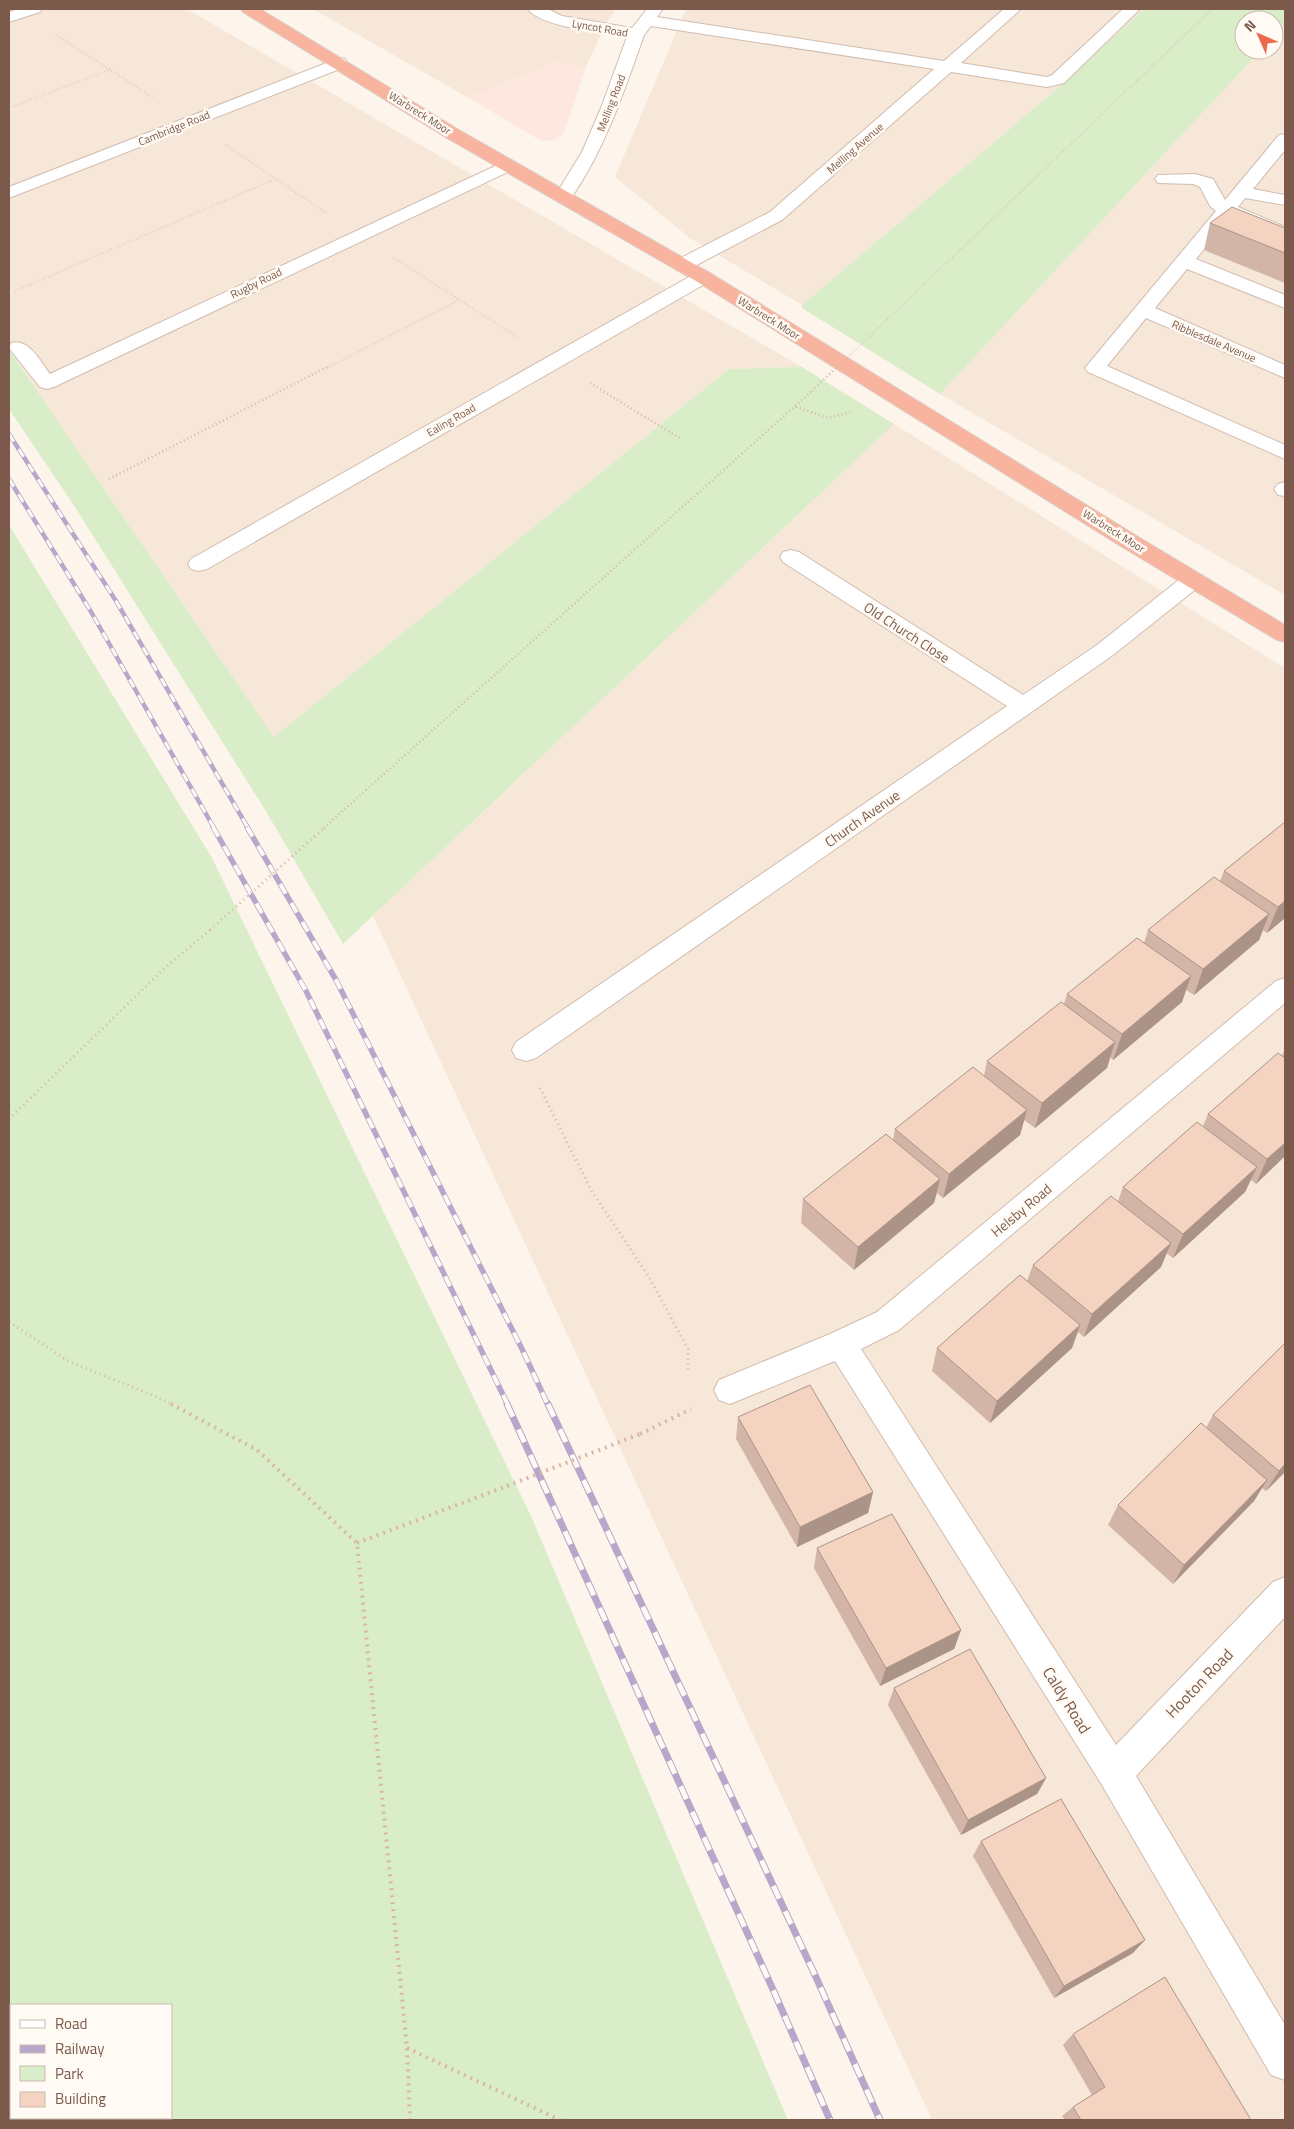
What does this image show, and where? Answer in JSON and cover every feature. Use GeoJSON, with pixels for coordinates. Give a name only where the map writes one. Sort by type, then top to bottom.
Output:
{"type":"FeatureCollection","features":[{"type":"Feature","properties":{"kind":"highway","name":"Warbreck Moor"},"geometry":{"type":"LineString","coordinates":[[249,9],[453,134],[564,196],[702,277],[1285,635]]}},
{"type":"Feature","properties":{"kind":"street"},"geometry":{"type":"LineString","coordinates":[[9,17],[34,9]]}},
{"type":"Feature","properties":{"kind":"street","name":"Lyncot Road"},"geometry":{"type":"LineString","coordinates":[[536,9],[558,20],[646,21],[1047,82],[1058,78],[1132,9]]}},
{"type":"Feature","properties":{"kind":"street","name":"Melling Avenue"},"geometry":{"type":"LineString","coordinates":[[682,266],[776,216],[1013,9]]}},
{"type":"Feature","properties":{"kind":"street","name":"Melling Road"},"geometry":{"type":"LineString","coordinates":[[564,196],[591,152],[646,21]]}},
{"type":"Feature","properties":{"kind":"street","name":"Cambridge Road"},"geometry":{"type":"LineString","coordinates":[[9,193],[339,63]]}},
{"type":"Feature","properties":{"kind":"street"},"geometry":{"type":"LineString","coordinates":[[1283,144],[1183,260],[1094,368],[1285,453]]}},
{"type":"Feature","properties":{"kind":"street","name":"Rugby Road"},"geometry":{"type":"LineString","coordinates":[[18,347],[47,383],[508,165]]}},
{"type":"Feature","properties":{"kind":"street"},"geometry":{"type":"LineString","coordinates":[[1164,179],[1195,179],[1208,175],[1219,206],[1285,232]]}},
{"type":"Feature","properties":{"kind":"street"},"geometry":{"type":"LineString","coordinates":[[1241,192],[1285,200]]}},
{"type":"Feature","properties":{"kind":"street"},"geometry":{"type":"LineString","coordinates":[[1183,260],[1285,302]]}},
{"type":"Feature","properties":{"kind":"street","name":"Ealing Road"},"geometry":{"type":"LineString","coordinates":[[199,564],[702,277]]}},
{"type":"Feature","properties":{"kind":"street","name":"Ribblesdale Avenue"},"geometry":{"type":"LineString","coordinates":[[1143,310],[1285,372]]}},
{"type":"Feature","properties":{"kind":"street","name":"Old Church Close"},"geometry":{"type":"LineString","coordinates":[[791,557],[1023,706]]}},
{"type":"Feature","properties":{"kind":"street","name":"Church Avenue"},"geometry":{"type":"LineString","coordinates":[[526,1050],[1105,650],[1193,580]]}},
{"type":"Feature","properties":{"kind":"street","name":"Helsby Road"},"geometry":{"type":"LineString","coordinates":[[730,1390],[841,1344],[888,1321],[1285,988]]}},
{"type":"Feature","properties":{"kind":"street","name":"Caldy Road"},"geometry":{"type":"LineString","coordinates":[[841,1344],[1114,1773],[1285,2061]]}},
{"type":"Feature","properties":{"kind":"street","name":"Hooton Road"},"geometry":{"type":"LineString","coordinates":[[1114,1773],[1285,1593]]}},
{"type":"Feature","properties":{"kind":"path"},"geometry":{"type":"LineString","coordinates":[[9,1119],[166,967],[210,930],[812,390],[1212,9]]}},
{"type":"Feature","properties":{"kind":"path"},"geometry":{"type":"LineString","coordinates":[[9,108],[111,69]]}},
{"type":"Feature","properties":{"kind":"path"},"geometry":{"type":"LineString","coordinates":[[15,291],[276,179]]}},
{"type":"Feature","properties":{"kind":"path"},"geometry":{"type":"LineString","coordinates":[[109,479],[460,300]]}},
{"type":"Feature","properties":{"kind":"path"},"geometry":{"type":"LineString","coordinates":[[526,1050],[532,1070],[555,1122],[591,1190],[649,1277],[688,1349],[688,1375]]}},
{"type":"Feature","properties":{"kind":"path"},"geometry":{"type":"LineString","coordinates":[[9,1322],[68,1361],[157,1398],[257,1450],[357,1543],[407,2048],[410,2120]]}},
{"type":"Feature","properties":{"kind":"path"},"geometry":{"type":"LineString","coordinates":[[357,1543],[640,1434],[730,1390]]}},
{"type":"Feature","properties":{"kind":"path"},"geometry":{"type":"LineString","coordinates":[[688,1401],[688,1410]]}},
{"type":"Feature","properties":{"kind":"path"},"geometry":{"type":"LineString","coordinates":[[407,2048],[560,2120]]}},
{"type":"Feature","properties":{"kind":"shaded area"},"geometry":{"type":"Polygon","coordinates":[[[9,9],[187,9],[802,367],[729,369],[274,737],[9,350],[9,9]]]}},
{"type":"Feature","properties":{"kind":"shaded area"},"geometry":{"type":"Polygon","coordinates":[[[313,9],[616,9],[607,22],[585,69],[557,62],[469,98],[313,9]]]}},
{"type":"Feature","properties":{"kind":"shaded area"},"geometry":{"type":"Polygon","coordinates":[[[686,9],[1144,9],[1058,88],[802,305],[690,238],[615,177],[686,9]]]}},
{"type":"Feature","properties":{"kind":"shaded area"},"geometry":{"type":"Polygon","coordinates":[[[1284,25],[1285,595],[940,394],[1252,60],[1284,60],[1284,25]]]}},
{"type":"Feature","properties":{"kind":"shaded area"},"geometry":{"type":"Polygon","coordinates":[[[557,62],[585,69],[564,133],[555,140],[544,141],[536,138],[469,98],[557,62]]]}},
{"type":"Feature","properties":{"kind":"shaded area"},"geometry":{"type":"Polygon","coordinates":[[[894,424],[1285,668],[1285,2120],[932,2120],[373,916],[894,424]]]}},
{"type":"Feature","properties":{"kind":"green space"},"geometry":{"type":"Polygon","coordinates":[[[1144,9],[1285,9],[1284,25],[1284,10],[1234,10],[1234,60],[1252,60],[940,394],[802,308],[802,305],[1058,88],[1144,9]]]}},
{"type":"Feature","properties":{"kind":"green space"},"geometry":{"type":"Polygon","coordinates":[[[9,350],[274,737],[729,369],[802,367],[894,424],[343,944],[267,813],[75,507],[9,409],[9,350]]]}},
{"type":"Feature","properties":{"kind":"green space"},"geometry":{"type":"Polygon","coordinates":[[[9,525],[212,858],[531,1516],[788,2120],[9,2120],[9,525]]]}},
{"type":"Feature","properties":{"kind":"building"},"geometry":{"type":"Polygon","coordinates":[[[1232,207],[1285,228],[1285,253],[1210,223],[1232,207]]]}},
{"type":"Feature","properties":{"kind":"building"},"geometry":{"type":"Polygon","coordinates":[[[1285,822],[1285,901],[1278,907],[1224,871],[1285,822]]]}},
{"type":"Feature","properties":{"kind":"building"},"geometry":{"type":"Polygon","coordinates":[[[1214,877],[1269,914],[1203,969],[1148,930],[1214,877]]]}},
{"type":"Feature","properties":{"kind":"building"},"geometry":{"type":"Polygon","coordinates":[[[1137,938],[1191,976],[1122,1034],[1067,994],[1137,938]]]}},
{"type":"Feature","properties":{"kind":"building"},"geometry":{"type":"Polygon","coordinates":[[[1061,1002],[1115,1042],[1042,1103],[987,1061],[1061,1002]]]}},
{"type":"Feature","properties":{"kind":"building"},"geometry":{"type":"Polygon","coordinates":[[[1278,1053],[1285,1058],[1285,1143],[1267,1159],[1208,1114],[1278,1053]]]}},
{"type":"Feature","properties":{"kind":"building"},"geometry":{"type":"Polygon","coordinates":[[[973,1067],[1027,1110],[949,1174],[895,1129],[973,1067]]]}},
{"type":"Feature","properties":{"kind":"building"},"geometry":{"type":"Polygon","coordinates":[[[1197,1122],[1257,1167],[1183,1234],[1123,1187],[1197,1122]]]}},
{"type":"Feature","properties":{"kind":"building"},"geometry":{"type":"Polygon","coordinates":[[[886,1134],[940,1179],[858,1247],[803,1199],[886,1134]]]}},
{"type":"Feature","properties":{"kind":"building"},"geometry":{"type":"Polygon","coordinates":[[[1111,1196],[1171,1243],[1092,1314],[1033,1265],[1111,1196]]]}},
{"type":"Feature","properties":{"kind":"building"},"geometry":{"type":"Polygon","coordinates":[[[1020,1275],[1080,1325],[997,1401],[937,1348],[1020,1275]]]}},
{"type":"Feature","properties":{"kind":"building"},"geometry":{"type":"Polygon","coordinates":[[[1285,1343],[1285,1464],[1279,1471],[1213,1415],[1285,1343]]]}},
{"type":"Feature","properties":{"kind":"building"},"geometry":{"type":"Polygon","coordinates":[[[810,1385],[873,1492],[800,1527],[738,1417],[810,1385]]]}},
{"type":"Feature","properties":{"kind":"building"},"geometry":{"type":"Polygon","coordinates":[[[1201,1423],[1267,1480],[1184,1565],[1118,1505],[1201,1423]]]}},
{"type":"Feature","properties":{"kind":"building"},"geometry":{"type":"Polygon","coordinates":[[[892,1514],[961,1630],[886,1668],[817,1548],[892,1514]]]}},
{"type":"Feature","properties":{"kind":"building"},"geometry":{"type":"Polygon","coordinates":[[[970,1649],[1046,1778],[968,1820],[894,1688],[970,1649]]]}},
{"type":"Feature","properties":{"kind":"building"},"geometry":{"type":"Polygon","coordinates":[[[1061,1799],[1145,1940],[1064,1986],[981,1841],[1061,1799]]]}},
{"type":"Feature","properties":{"kind":"building"},"geometry":{"type":"Polygon","coordinates":[[[1165,1977],[1251,2120],[1081,2120],[1073,2107],[1105,2087],[1073,2034],[1165,1977]]]}},
{"type":"Feature","properties":{"kind":"railway"},"geometry":{"type":"LineString","coordinates":[[9,434],[116,601],[248,828]]}},
{"type":"Feature","properties":{"kind":"railway"},"geometry":{"type":"LineString","coordinates":[[9,479],[90,610],[214,828]]}},
{"type":"Feature","properties":{"kind":"railway"},"geometry":{"type":"LineString","coordinates":[[213,827],[306,991],[508,1405]]}},
{"type":"Feature","properties":{"kind":"railway"},"geometry":{"type":"LineString","coordinates":[[247,827],[336,980],[523,1351],[548,1405]]}},
{"type":"Feature","properties":{"kind":"railway"},"geometry":{"type":"LineString","coordinates":[[507,1404],[775,1994],[830,2120]]}},
{"type":"Feature","properties":{"kind":"railway"},"geometry":{"type":"LineString","coordinates":[[548,1404],[815,1975],[880,2120]]}}]}
